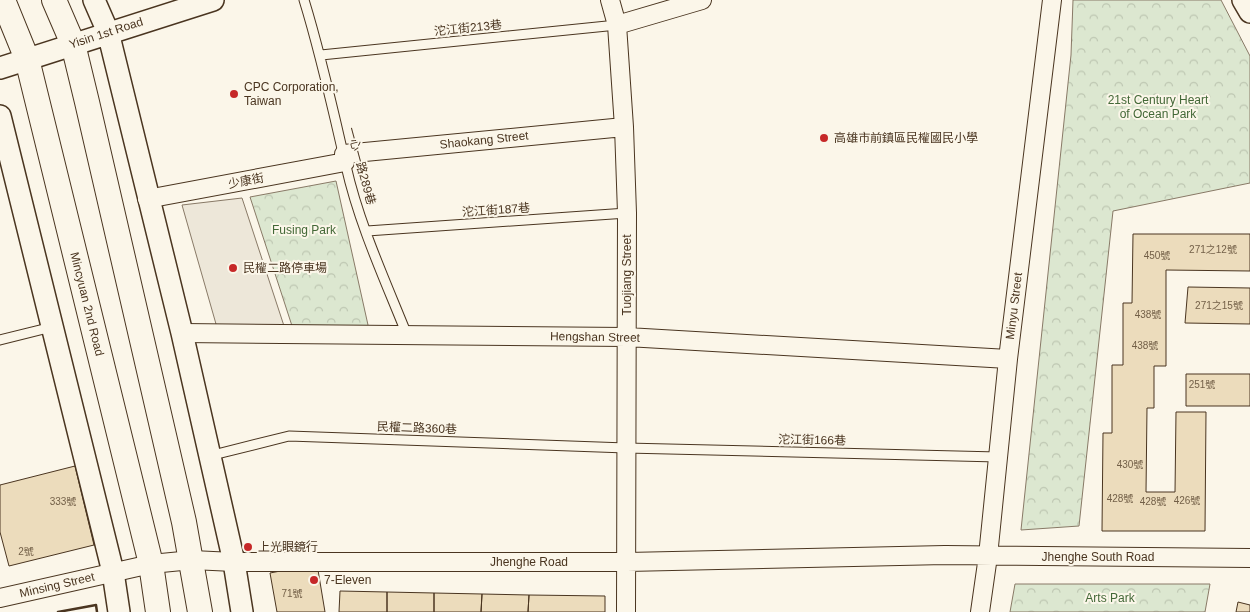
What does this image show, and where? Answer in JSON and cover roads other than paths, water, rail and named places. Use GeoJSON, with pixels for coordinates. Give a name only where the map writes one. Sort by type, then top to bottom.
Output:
{"type":"FeatureCollection","features":[{"type":"Feature","properties":{"kind":"main road","name":"Mincyuan 2nd Road"},"geometry":{"type":"LineString","coordinates":[[3,0],[27,59],[151,564],[158,612]]}},
{"type":"Feature","properties":{"kind":"main road"},"geometry":{"type":"LineString","coordinates":[[54,0],[73,44],[146,352],[192,560],[200,612]]}},
{"type":"Feature","properties":{"kind":"street"},"geometry":{"type":"LineString","coordinates":[[94,0],[108,32],[147,199],[182,334],[234,562],[242,612]]}},
{"type":"Feature","properties":{"kind":"street","name":"Yisin 1st Road"},"geometry":{"type":"LineString","coordinates":[[0,68],[213,0]]}},
{"type":"Feature","properties":{"kind":"street","name":"Tuojiang Street"},"geometry":{"type":"LineString","coordinates":[[610,0],[617,26],[624,127],[627,213],[626,612]]}},
{"type":"Feature","properties":{"kind":"street"},"geometry":{"type":"LineString","coordinates":[[617,26],[702,0]]}},
{"type":"Feature","properties":{"kind":"street","name":"Minyu Street"},"geometry":{"type":"LineString","coordinates":[[980,612],[988,556],[1008,359],[1052,0]]}},
{"type":"Feature","properties":{"kind":"street"},"geometry":{"type":"LineString","coordinates":[[1244,0],[1250,12]]}},
{"type":"Feature","properties":{"kind":"street"},"geometry":{"type":"LineString","coordinates":[[0,116],[113,572],[118,612]]}},
{"type":"Feature","properties":{"kind":"street","name":"Shaokang Street"},"geometry":{"type":"LineString","coordinates":[[345,161],[624,127]]}},
{"type":"Feature","properties":{"kind":"street","name":"少康街"},"geometry":{"type":"LineString","coordinates":[[147,199],[345,161]]}},
{"type":"Feature","properties":{"kind":"street","name":"Hengshan Street"},"geometry":{"type":"LineString","coordinates":[[182,334],[627,337],[1008,359]]}},
{"type":"Feature","properties":{"kind":"street","name":"Jhenghe Road"},"geometry":{"type":"LineString","coordinates":[[113,572],[151,564],[192,560],[234,562],[627,562],[945,555]]}},
{"type":"Feature","properties":{"kind":"street","name":"Jhenghe South Road"},"geometry":{"type":"LineString","coordinates":[[945,555],[1250,558]]}},
{"type":"Feature","properties":{"kind":"street","name":"Minsing Street"},"geometry":{"type":"LineString","coordinates":[[0,598],[113,572]]}},
{"type":"Feature","properties":{"kind":"lane","name":"一心一路289巷"},"geometry":{"type":"LineString","coordinates":[[304,0],[321,55],[345,161],[367,231],[406,335]]}},
{"type":"Feature","properties":{"kind":"lane","name":"沱江街213巷"},"geometry":{"type":"LineString","coordinates":[[321,55],[617,26]]}},
{"type":"Feature","properties":{"kind":"lane","name":"沱江街187巷"},"geometry":{"type":"LineString","coordinates":[[367,231],[627,213]]}},
{"type":"Feature","properties":{"kind":"lane"},"geometry":{"type":"LineString","coordinates":[[0,340],[52,327]]}},
{"type":"Feature","properties":{"kind":"lane","name":"民權二路360巷"},"geometry":{"type":"LineString","coordinates":[[209,456],[289,436],[626,448]]}},
{"type":"Feature","properties":{"kind":"lane","name":"沱江街166巷"},"geometry":{"type":"LineString","coordinates":[[626,448],[998,457]]}},
{"type":"Feature","properties":{"kind":"place","name":"CPC Corporation, Taiwan"},"geometry":{"type":"Point","coordinates":[234,94]}},
{"type":"Feature","properties":{"kind":"place","name":"高雄市前鎮區民權國民小學"},"geometry":{"type":"Point","coordinates":[824,138]}},
{"type":"Feature","properties":{"kind":"place","name":"民權二路停車場"},"geometry":{"type":"Point","coordinates":[233,268]}},
{"type":"Feature","properties":{"kind":"place","name":"上光眼鏡行"},"geometry":{"type":"Point","coordinates":[248,547]}},
{"type":"Feature","properties":{"kind":"place","name":"7-Eleven"},"geometry":{"type":"Point","coordinates":[314,580]}},
{"type":"Feature","properties":{"kind":"park label","name":"21st Century Heart of Ocean Park"},"geometry":{"type":"Point","coordinates":[1158,107]}},
{"type":"Feature","properties":{"kind":"park label","name":"Fusing Park"},"geometry":{"type":"Point","coordinates":[304,230]}},
{"type":"Feature","properties":{"kind":"park label","name":"Arts Park"},"geometry":{"type":"Point","coordinates":[1110,598]}}]}
